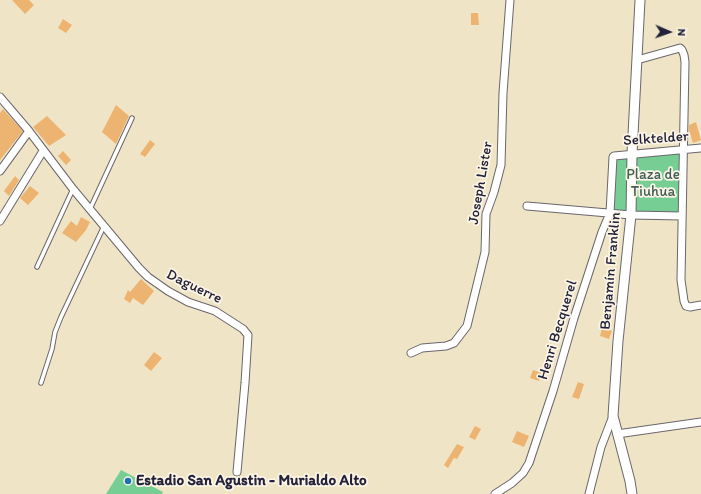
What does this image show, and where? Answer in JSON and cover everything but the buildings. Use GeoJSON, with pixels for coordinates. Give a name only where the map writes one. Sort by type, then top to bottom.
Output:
{"type":"FeatureCollection","features":[{"type":"Feature","properties":{"kind":"street","name":"Joseph Lister"},"geometry":{"type":"LineString","coordinates":[[411,353],[422,348],[446,346],[454,343],[467,326],[485,252],[486,214],[494,192],[501,165],[503,93],[510,0]]}},
{"type":"Feature","properties":{"kind":"street","name":"Benjamín Franklin"},"geometry":{"type":"LineString","coordinates":[[632,494],[613,416],[618,341],[631,216],[632,154],[640,0]]}},
{"type":"Feature","properties":{"kind":"street"},"geometry":{"type":"LineString","coordinates":[[637,60],[680,48],[682,50],[685,62],[682,280],[684,301],[686,306],[690,307],[701,305]]}},
{"type":"Feature","properties":{"kind":"street","name":"Daguerre"},"geometry":{"type":"LineString","coordinates":[[0,97],[29,131],[73,189],[148,277],[168,291],[188,302],[215,311],[248,336],[237,472]]}},
{"type":"Feature","properties":{"kind":"street"},"geometry":{"type":"LineString","coordinates":[[0,171],[29,131]]}},
{"type":"Feature","properties":{"kind":"street","name":"Selktelder"},"geometry":{"type":"LineString","coordinates":[[613,157],[701,148]]}},
{"type":"Feature","properties":{"kind":"street"},"geometry":{"type":"LineString","coordinates":[[0,221],[43,151]]}},
{"type":"Feature","properties":{"kind":"street","name":"Henri Becquerel"},"geometry":{"type":"LineString","coordinates":[[495,494],[512,483],[523,473],[529,464],[553,391],[574,318],[602,232],[610,213],[613,157]]}},
{"type":"Feature","properties":{"kind":"street"},"geometry":{"type":"LineString","coordinates":[[527,206],[631,216],[682,216]]}},
{"type":"Feature","properties":{"kind":"street"},"geometry":{"type":"LineString","coordinates":[[589,494],[601,447],[613,416]]}},
{"type":"Feature","properties":{"kind":"street"},"geometry":{"type":"LineString","coordinates":[[617,434],[701,422]]}},
{"type":"Feature","properties":{"kind":"lane"},"geometry":{"type":"LineString","coordinates":[[90,209],[132,118]]}},
{"type":"Feature","properties":{"kind":"lane"},"geometry":{"type":"LineString","coordinates":[[37,267],[73,189]]}},
{"type":"Feature","properties":{"kind":"lane"},"geometry":{"type":"LineString","coordinates":[[41,383],[52,349],[55,332],[61,317],[104,226]]}},
{"type":"Feature","properties":{"kind":"green space","name":"Plaza de Tiuhua"},"geometry":{"type":"Polygon","coordinates":[[[683,152],[681,214],[611,212],[614,158],[683,152]]]}},
{"type":"Feature","properties":{"kind":"green space","name":"Estadio San Agustin - Murialdo Alto"},"geometry":{"type":"Polygon","coordinates":[[[121,470],[163,492],[162,494],[106,494],[121,470]]]}},
{"type":"Feature","properties":{"kind":"place","name":"Estadio San Agustin - Murialdo Alto"},"geometry":{"type":"Point","coordinates":[128,481]}}]}
